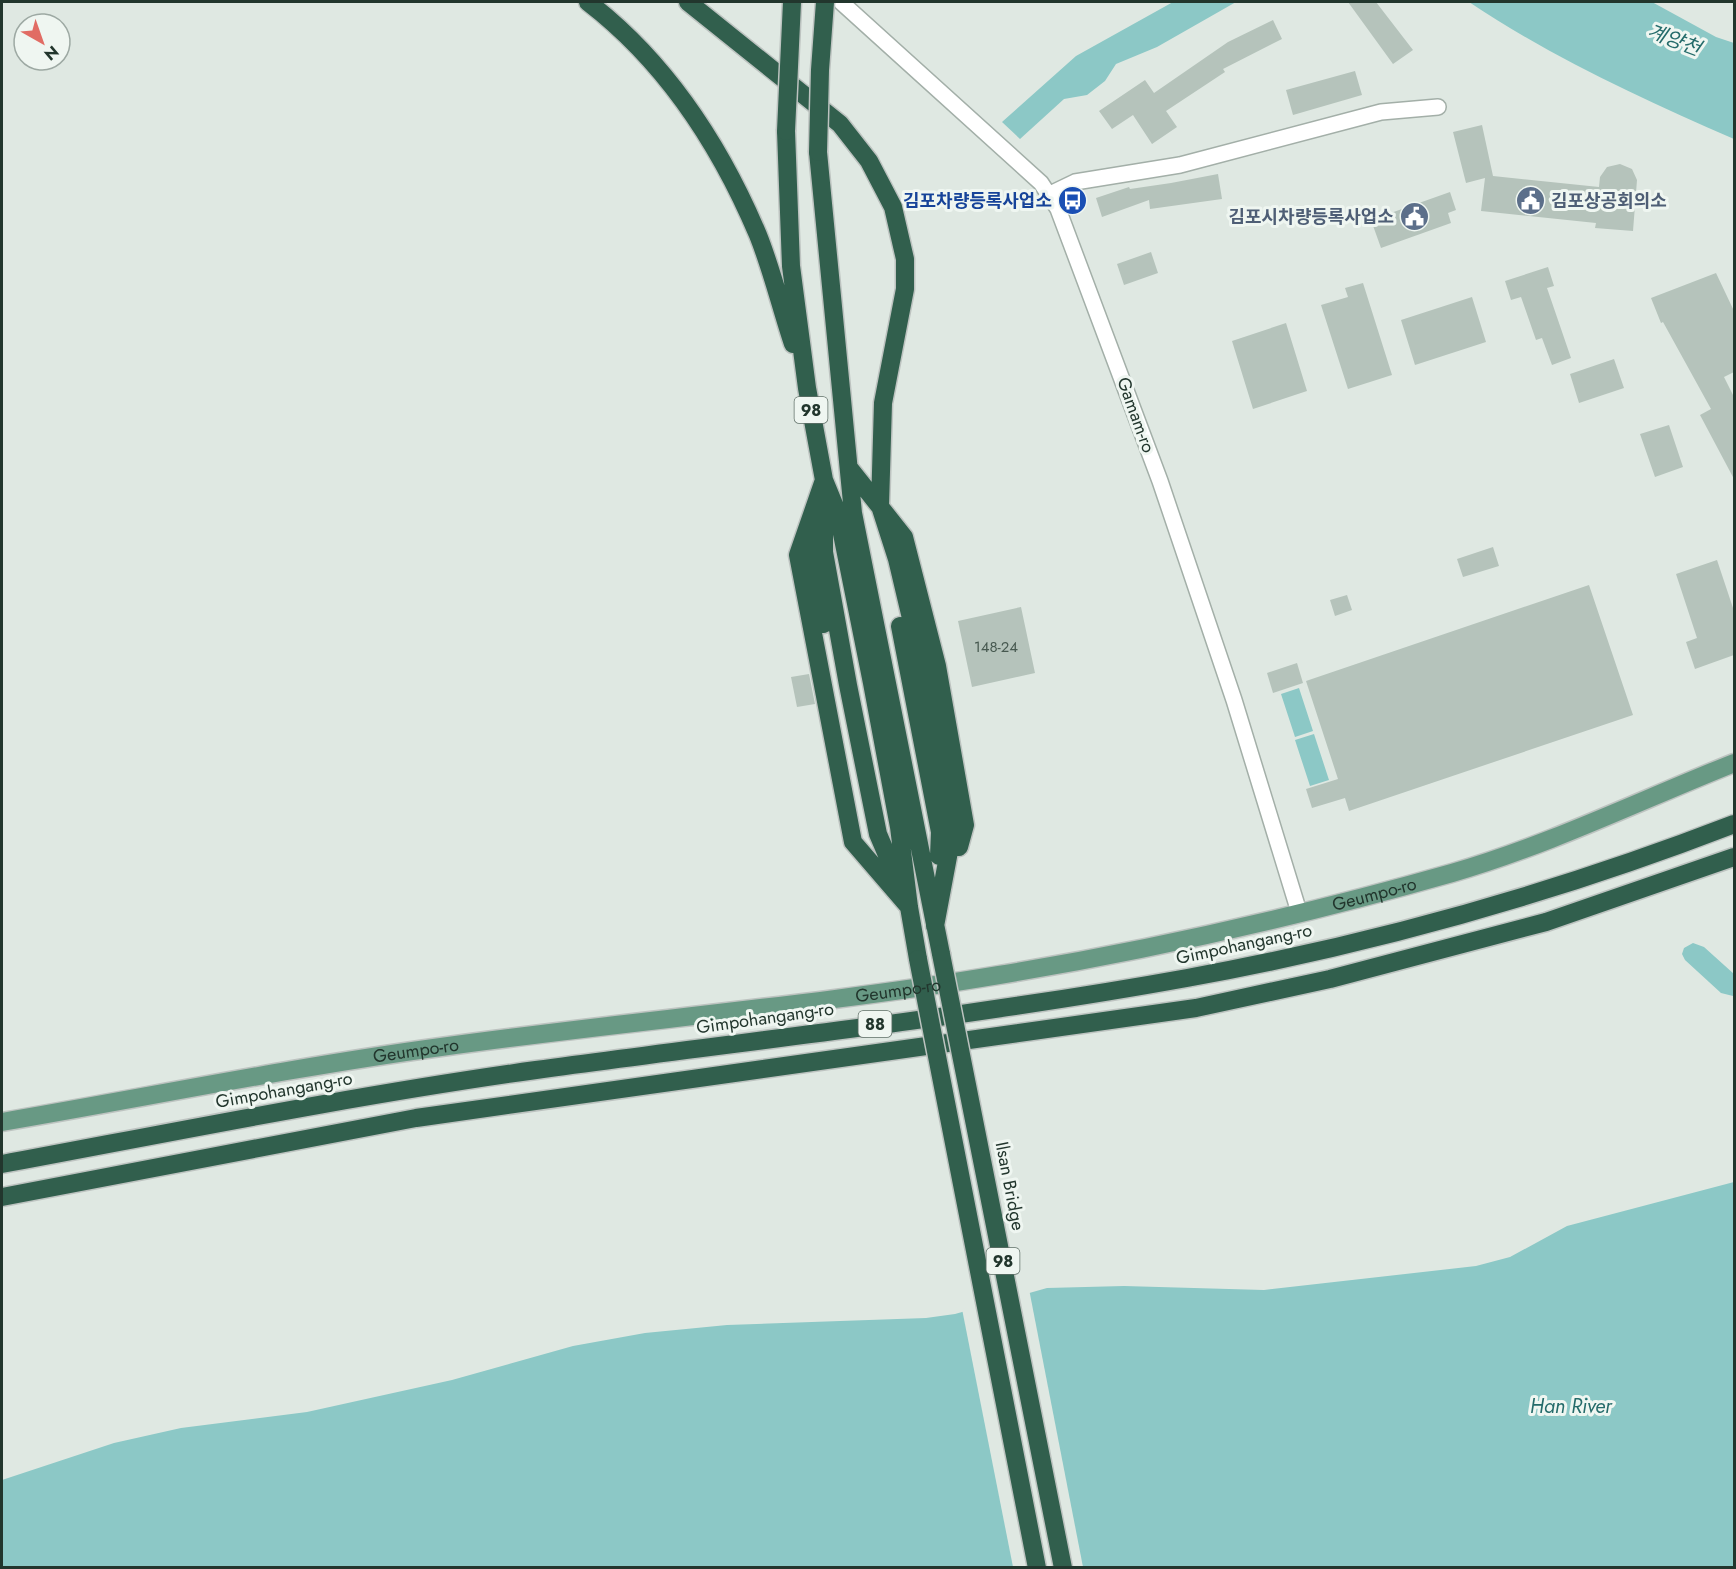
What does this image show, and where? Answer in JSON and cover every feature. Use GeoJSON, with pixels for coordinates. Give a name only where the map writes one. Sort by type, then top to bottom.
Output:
{"type":"FeatureCollection","features":[{"type":"Feature","properties":{"kind":"highway"},"geometry":{"type":"LineString","coordinates":[[588,2],[612,20],[660,68],[712,142],[759,238],[807,388]]}},
{"type":"Feature","properties":{"kind":"highway"},"geometry":{"type":"LineString","coordinates":[[688,2],[840,124],[869,161],[893,207],[905,259],[905,289],[883,403],[880,506]]}},
{"type":"Feature","properties":{"kind":"highway","name":"98"},"geometry":{"type":"LineString","coordinates":[[792,2],[786,131],[791,266],[807,388],[824,480],[838,514],[870,671],[899,827],[918,959],[1037,1568]]}},
{"type":"Feature","properties":{"kind":"highway","name":"98"},"geometry":{"type":"LineString","coordinates":[[825,2],[820,70],[818,152],[837,372],[850,469],[853,513],[935,926]]}},
{"type":"Feature","properties":{"kind":"highway"},"geometry":{"type":"LineString","coordinates":[[850,469],[904,537],[937,666],[965,825],[935,926]]}},
{"type":"Feature","properties":{"kind":"highway"},"geometry":{"type":"LineString","coordinates":[[824,480],[798,555],[854,842],[909,907]]}},
{"type":"Feature","properties":{"kind":"highway","name":"Gimpohangang-ro"},"geometry":{"type":"LineString","coordinates":[[2,1164],[372,1095],[1189,978],[1426,924],[1532,896],[1734,824]]}},
{"type":"Feature","properties":{"kind":"highway","name":"88"},"geometry":{"type":"LineString","coordinates":[[2,1197],[416,1118],[1196,1008],[1330,979],[1546,922],[1734,857]]}},
{"type":"Feature","properties":{"kind":"highway","name":"Ilsan Bridge"},"geometry":{"type":"LineString","coordinates":[[935,926],[1064,1568]]}},
{"type":"Feature","properties":{"kind":"main road","name":"Geumpo-ro"},"geometry":{"type":"LineString","coordinates":[[2,1122],[191,1087],[439,1047],[792,1004],[1000,975],[1299,912],[1455,872],[1521,850],[1734,763]]}},
{"type":"Feature","properties":{"kind":"street","name":"Gamam-ro"},"geometry":{"type":"LineString","coordinates":[[841,2],[1050,194],[1077,255],[1138,418],[1234,700],[1299,912]]}},
{"type":"Feature","properties":{"kind":"street"},"geometry":{"type":"LineString","coordinates":[[1050,194],[1075,182],[1142,173],[1202,160],[1382,112],[1438,106]]}},
{"type":"Feature","properties":{"kind":"water"},"geometry":{"type":"Polygon","coordinates":[[[1173,2],[1236,2],[1157,47],[1116,64],[1105,81],[1087,95],[1064,99],[1020,139],[1002,122],[1076,56],[1173,2]]]}},
{"type":"Feature","properties":{"kind":"water","name":"계양천"},"geometry":{"type":"Polygon","coordinates":[[[1469,2],[1652,2],[1716,37],[1734,43],[1734,139],[1598,76],[1533,41],[1469,2]]]}},
{"type":"Feature","properties":{"kind":"water"},"geometry":{"type":"Polygon","coordinates":[[[1299,688],[1313,731],[1295,737],[1281,694],[1299,688]]]}},
{"type":"Feature","properties":{"kind":"water"},"geometry":{"type":"Polygon","coordinates":[[[1314,734],[1329,780],[1310,786],[1295,740],[1314,734]]]}},
{"type":"Feature","properties":{"kind":"water"},"geometry":{"type":"Polygon","coordinates":[[[1693,943],[1704,947],[1734,974],[1733,996],[1721,993],[1685,960],[1682,954],[1684,948],[1693,943]]]}},
{"type":"Feature","properties":{"kind":"water","name":"Han River"},"geometry":{"type":"Polygon","coordinates":[[[1734,1182],[1734,1567],[2,1568],[2,1480],[114,1443],[181,1428],[307,1412],[452,1380],[573,1346],[645,1333],[727,1325],[926,1318],[955,1314],[1047,1288],[1124,1286],[1264,1290],[1476,1266],[1510,1257],[1567,1226],[1734,1182]]]}},
{"type":"Feature","properties":{"kind":"pier"},"geometry":{"type":"Polygon","coordinates":[[[1029,1289],[1083,1567],[1013,1567],[962,1309],[1029,1289]]]}},
{"type":"Feature","properties":{"kind":"building"},"geometry":{"type":"Polygon","coordinates":[[[1348,2],[1376,2],[1413,50],[1393,64],[1348,2]]]}},
{"type":"Feature","properties":{"kind":"building"},"geometry":{"type":"Polygon","coordinates":[[[1273,20],[1282,39],[1223,69],[1225,72],[1166,111],[1177,127],[1152,144],[1133,115],[1112,129],[1099,111],[1145,80],[1154,93],[1228,42],[1273,20]]]}},
{"type":"Feature","properties":{"kind":"building"},"geometry":{"type":"Polygon","coordinates":[[[1355,71],[1362,95],[1293,115],[1286,90],[1355,71]]]}},
{"type":"Feature","properties":{"kind":"building"},"geometry":{"type":"Polygon","coordinates":[[[1482,125],[1493,176],[1599,187],[1600,177],[1607,167],[1620,164],[1632,169],[1637,180],[1633,231],[1595,228],[1596,223],[1481,211],[1485,178],[1466,183],[1453,132],[1482,125]]]}},
{"type":"Feature","properties":{"kind":"building"},"geometry":{"type":"Polygon","coordinates":[[[1218,174],[1222,199],[1150,209],[1149,200],[1102,217],[1096,198],[1129,187],[1130,189],[1218,174]]]}},
{"type":"Feature","properties":{"kind":"building","name":"김포시차량등록사업소"},"geometry":{"type":"Polygon","coordinates":[[[1450,192],[1456,210],[1448,213],[1451,223],[1381,248],[1371,220],[1450,192]]]}},
{"type":"Feature","properties":{"kind":"building"},"geometry":{"type":"Polygon","coordinates":[[[1151,252],[1158,273],[1124,285],[1117,264],[1151,252]]]}},
{"type":"Feature","properties":{"kind":"building"},"geometry":{"type":"Polygon","coordinates":[[[1548,267],[1554,286],[1547,288],[1571,358],[1552,365],[1542,338],[1536,340],[1521,297],[1511,300],[1505,281],[1548,267]]]}},
{"type":"Feature","properties":{"kind":"building"},"geometry":{"type":"Polygon","coordinates":[[[1716,273],[1734,311],[1734,372],[1724,377],[1734,397],[1734,479],[1700,415],[1711,409],[1663,322],[1661,323],[1651,298],[1716,273]]]}},
{"type":"Feature","properties":{"kind":"building"},"geometry":{"type":"Polygon","coordinates":[[[1363,283],[1392,375],[1348,389],[1321,305],[1348,297],[1345,288],[1363,283]]]}},
{"type":"Feature","properties":{"kind":"building"},"geometry":{"type":"Polygon","coordinates":[[[1472,297],[1486,342],[1415,365],[1401,320],[1472,297]]]}},
{"type":"Feature","properties":{"kind":"building"},"geometry":{"type":"Polygon","coordinates":[[[1286,323],[1307,391],[1253,409],[1232,341],[1286,323]]]}},
{"type":"Feature","properties":{"kind":"building"},"geometry":{"type":"Polygon","coordinates":[[[1614,359],[1624,388],[1579,403],[1570,374],[1614,359]]]}},
{"type":"Feature","properties":{"kind":"building"},"geometry":{"type":"Polygon","coordinates":[[[1669,425],[1683,467],[1655,477],[1640,434],[1669,425]]]}},
{"type":"Feature","properties":{"kind":"building"},"geometry":{"type":"Polygon","coordinates":[[[1493,547],[1499,566],[1463,577],[1457,559],[1493,547]]]}},
{"type":"Feature","properties":{"kind":"building"},"geometry":{"type":"Polygon","coordinates":[[[1717,560],[1734,611],[1734,655],[1695,669],[1686,642],[1697,638],[1676,574],[1717,560]]]}},
{"type":"Feature","properties":{"kind":"building"},"geometry":{"type":"Polygon","coordinates":[[[1589,585],[1633,715],[1349,811],[1345,798],[1312,808],[1306,789],[1338,779],[1306,681],[1589,585]]]}},
{"type":"Feature","properties":{"kind":"building"},"geometry":{"type":"Polygon","coordinates":[[[1347,595],[1352,610],[1335,616],[1330,600],[1347,595]]]}},
{"type":"Feature","properties":{"kind":"building"},"geometry":{"type":"Polygon","coordinates":[[[1021,607],[1035,673],[972,687],[958,621],[1021,607]]]}},
{"type":"Feature","properties":{"kind":"building"},"geometry":{"type":"Polygon","coordinates":[[[1297,663],[1303,683],[1273,693],[1267,673],[1297,663]]]}},
{"type":"Feature","properties":{"kind":"building"},"geometry":{"type":"Polygon","coordinates":[[[809,674],[815,704],[797,707],[791,677],[809,674]]]}},
{"type":"Feature","properties":{"kind":"place","name":"김포차량등록사업소"},"geometry":{"type":"Point","coordinates":[1073,201]}},
{"type":"Feature","properties":{"kind":"place","name":"김포상공회의소"},"geometry":{"type":"Point","coordinates":[1530,201]}},
{"type":"Feature","properties":{"kind":"place","name":"김포시차량등록사업소"},"geometry":{"type":"Point","coordinates":[1415,217]}}]}
